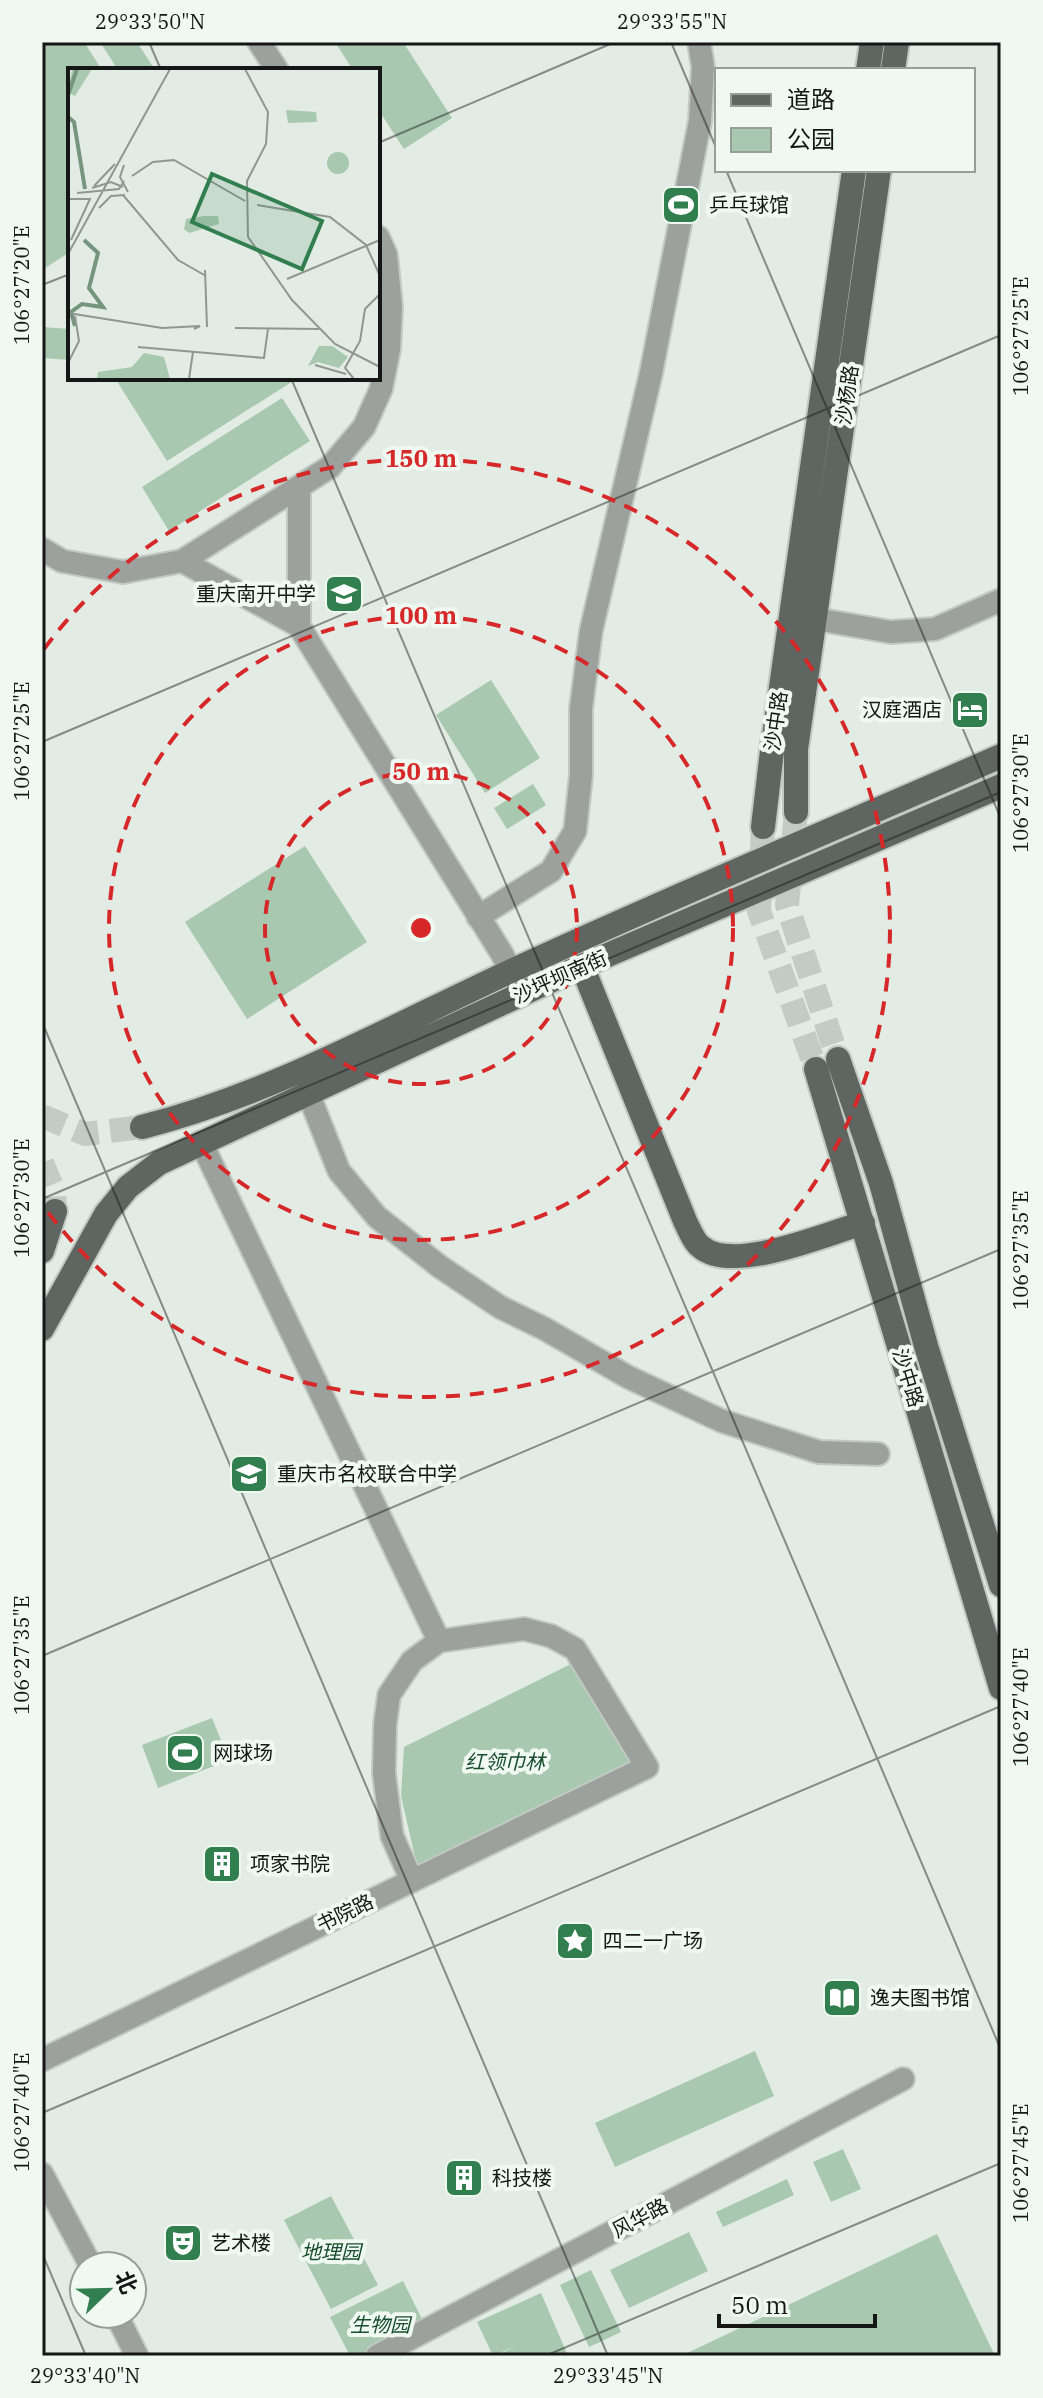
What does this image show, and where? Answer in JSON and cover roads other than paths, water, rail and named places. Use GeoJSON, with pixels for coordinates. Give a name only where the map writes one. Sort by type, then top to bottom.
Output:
{"type":"FeatureCollection","features":[{"type":"Feature","properties":{"kind":"main road"},"geometry":{"type":"LineString","coordinates":[[868,68],[872,42]]}},
{"type":"Feature","properties":{"kind":"main road"},"geometry":{"type":"LineString","coordinates":[[893,68],[897,42]]}},
{"type":"Feature","properties":{"kind":"main road","name":"沙杨路"},"geometry":{"type":"LineString","coordinates":[[803,617],[854,172]]}},
{"type":"Feature","properties":{"kind":"main road","name":"沙杨路"},"geometry":{"type":"LineString","coordinates":[[803,617],[879,172]]}},
{"type":"Feature","properties":{"kind":"main road","name":"沙中路"},"geometry":{"type":"LineString","coordinates":[[796,812],[803,617]]}},
{"type":"Feature","properties":{"kind":"main road","name":"沙中路"},"geometry":{"type":"LineString","coordinates":[[763,827],[803,617]]}},
{"type":"Feature","properties":{"kind":"main road","name":"沙坪坝南街"},"geometry":{"type":"LineString","coordinates":[[142,1127],[194,1114],[249,1094],[512,971],[1001,756]]}},
{"type":"Feature","properties":{"kind":"main road","name":"沙坪坝南街"},"geometry":{"type":"LineString","coordinates":[[42,1329],[106,1214],[128,1187],[159,1163],[582,966],[1001,786]]}},
{"type":"Feature","properties":{"kind":"main road"},"geometry":{"type":"LineString","coordinates":[[582,966],[685,1221],[701,1247],[725,1258],[754,1256],[863,1223]]}},
{"type":"Feature","properties":{"kind":"main road","name":"沙中路"},"geometry":{"type":"LineString","coordinates":[[838,1059],[881,1183],[926,1346],[1001,1585]]}},
{"type":"Feature","properties":{"kind":"main road","name":"沙中路"},"geometry":{"type":"LineString","coordinates":[[816,1069],[1001,1688]]}},
{"type":"Feature","properties":{"kind":"main road"},"geometry":{"type":"LineString","coordinates":[[42,1251],[55,1211]]}},
{"type":"Feature","properties":{"kind":"street"},"geometry":{"type":"LineString","coordinates":[[259,42],[276,68]]}},
{"type":"Feature","properties":{"kind":"street"},"geometry":{"type":"LineString","coordinates":[[478,917],[551,871],[575,831],[581,775],[581,708],[591,631],[651,373],[700,121],[703,67],[699,42]]}},
{"type":"Feature","properties":{"kind":"street"},"geometry":{"type":"LineString","coordinates":[[42,549],[62,561],[123,572],[182,561],[330,467],[364,427],[381,389],[389,349],[391,307],[386,255],[380,242]]}},
{"type":"Feature","properties":{"kind":"street"},"geometry":{"type":"LineString","coordinates":[[299,487],[299,626]]}},
{"type":"Feature","properties":{"kind":"street"},"geometry":{"type":"LineString","coordinates":[[182,561],[299,626],[512,971],[523,994]]}},
{"type":"Feature","properties":{"kind":"street"},"geometry":{"type":"LineString","coordinates":[[803,617],[891,632],[935,629],[1001,600]]}},
{"type":"Feature","properties":{"kind":"street"},"geometry":{"type":"LineString","coordinates":[[308,1093],[339,1171],[377,1217],[439,1266],[500,1307],[628,1377],[722,1421],[819,1452],[878,1454]]}},
{"type":"Feature","properties":{"kind":"street"},"geometry":{"type":"LineString","coordinates":[[201,1142],[439,1641],[412,1661],[389,1695],[385,1725],[384,1773],[392,1836],[412,1881]]}},
{"type":"Feature","properties":{"kind":"street","name":"书院路"},"geometry":{"type":"LineString","coordinates":[[42,2060],[647,1767],[575,1649],[551,1636],[524,1629],[439,1641]]}},
{"type":"Feature","properties":{"kind":"street","name":"风华路"},"geometry":{"type":"LineString","coordinates":[[377,2356],[903,2079]]}},
{"type":"Feature","properties":{"kind":"street"},"geometry":{"type":"LineString","coordinates":[[42,2174],[82,2250]]}},
{"type":"Feature","properties":{"kind":"street"},"geometry":{"type":"LineString","coordinates":[[124,2330],[137,2356]]}},
{"type":"Feature","properties":{"kind":"tunnel"},"geometry":{"type":"LineString","coordinates":[[796,812],[787,905],[838,1059]]}},
{"type":"Feature","properties":{"kind":"tunnel"},"geometry":{"type":"LineString","coordinates":[[763,827],[759,911],[816,1069]]}},
{"type":"Feature","properties":{"kind":"tunnel"},"geometry":{"type":"LineString","coordinates":[[42,1116],[85,1134],[142,1127]]}},
{"type":"Feature","properties":{"kind":"tunnel"},"geometry":{"type":"LineString","coordinates":[[42,1163],[54,1191],[55,1211]]}},
{"type":"Feature","properties":{"kind":"place","name":"乒乓球馆"},"geometry":{"type":"Point","coordinates":[681,205]}},
{"type":"Feature","properties":{"kind":"place","name":"重庆南开中学"},"geometry":{"type":"Point","coordinates":[344,594]}},
{"type":"Feature","properties":{"kind":"place","name":"汉庭酒店"},"geometry":{"type":"Point","coordinates":[970,710]}},
{"type":"Feature","properties":{"kind":"place","name":"重庆市名校联合中学"},"geometry":{"type":"Point","coordinates":[249,1474]}},
{"type":"Feature","properties":{"kind":"place","name":"网球场"},"geometry":{"type":"Point","coordinates":[185,1753]}},
{"type":"Feature","properties":{"kind":"place","name":"项家书院"},"geometry":{"type":"Point","coordinates":[222,1864]}},
{"type":"Feature","properties":{"kind":"place","name":"四二一广场"},"geometry":{"type":"Point","coordinates":[575,1941]}},
{"type":"Feature","properties":{"kind":"place","name":"逸夫图书馆"},"geometry":{"type":"Point","coordinates":[842,1998]}},
{"type":"Feature","properties":{"kind":"place","name":"科技楼"},"geometry":{"type":"Point","coordinates":[464,2178]}},
{"type":"Feature","properties":{"kind":"place","name":"艺术楼"},"geometry":{"type":"Point","coordinates":[183,2243]}},
{"type":"Feature","properties":{"kind":"park label","name":"红领巾林"},"geometry":{"type":"Point","coordinates":[505,1762]}},
{"type":"Feature","properties":{"kind":"park label","name":"地理园"},"geometry":{"type":"Point","coordinates":[331,2252]}},
{"type":"Feature","properties":{"kind":"park label","name":"生物园"},"geometry":{"type":"Point","coordinates":[380,2325]}}]}
